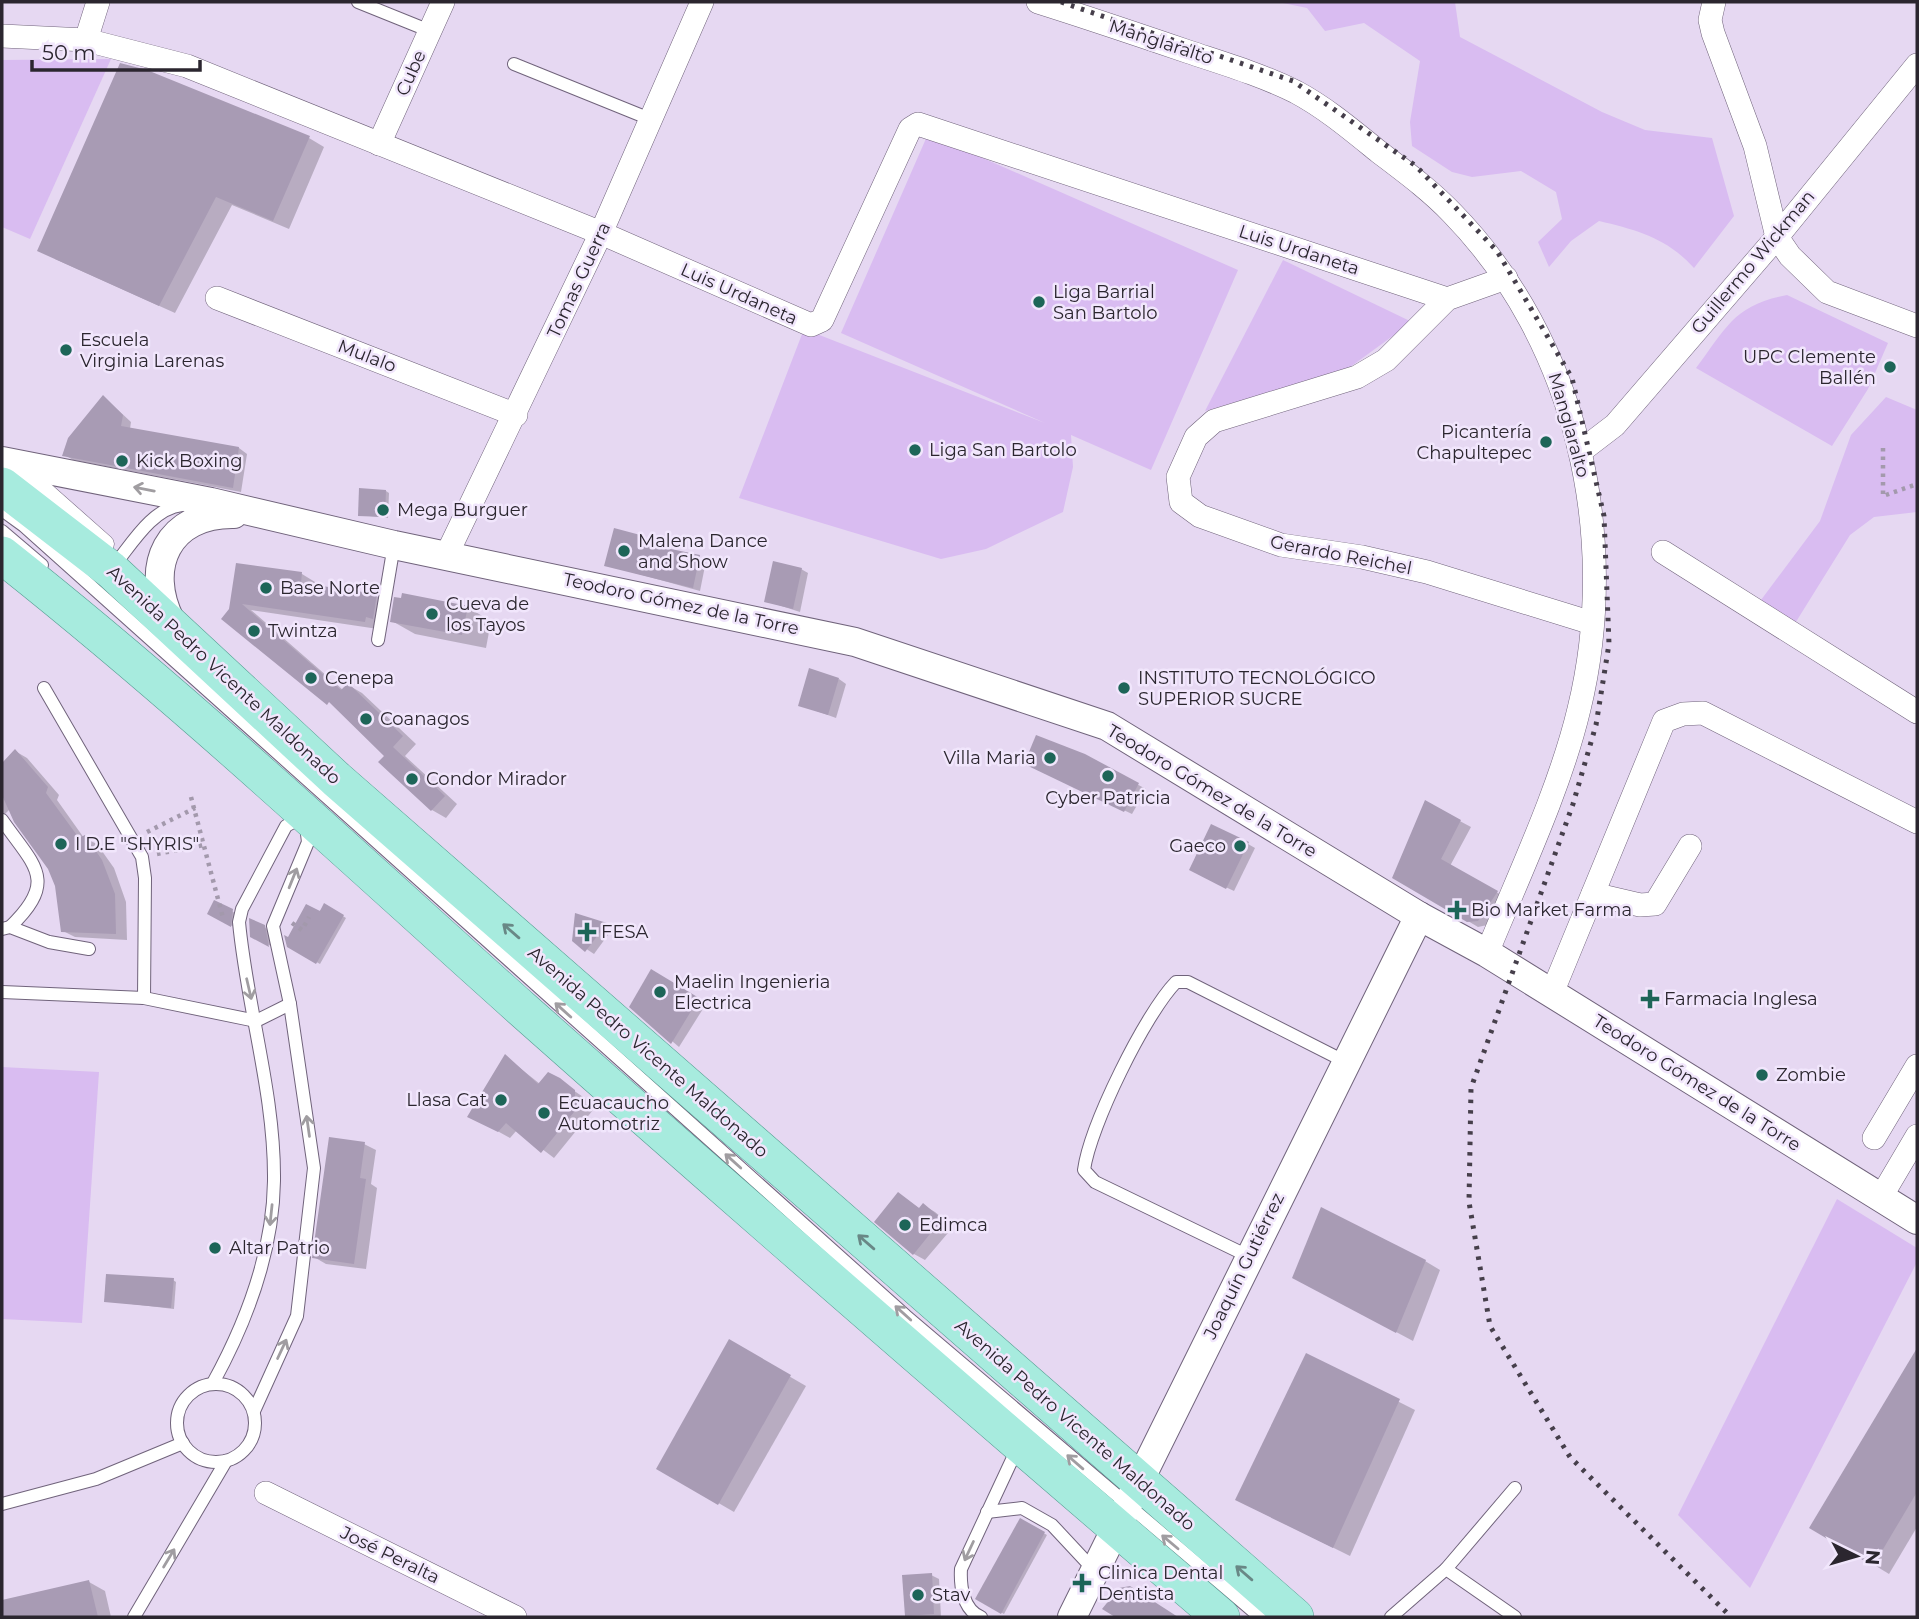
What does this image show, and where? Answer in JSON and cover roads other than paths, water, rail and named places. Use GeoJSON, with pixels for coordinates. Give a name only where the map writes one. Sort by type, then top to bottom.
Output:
{"type":"FeatureCollection","features":[{"type":"Feature","properties":{"kind":"main road","name":"Avenida Pedro Vicente Maldonado"},"geometry":{"type":"LineString","coordinates":[[6,470],[70,536],[166,612],[319,799],[1019,1445],[1125,1508],[1295,1617]]}},
{"type":"Feature","properties":{"kind":"main road","name":"Avenida Pedro Vicente Maldonado"},"geometry":{"type":"LineString","coordinates":[[2,555],[319,799],[1125,1508],[1221,1617]]}},
{"type":"Feature","properties":{"kind":"street"},"geometry":{"type":"LineString","coordinates":[[86,40],[98,2]]}},
{"type":"Feature","properties":{"kind":"street","name":"Cube"},"geometry":{"type":"LineString","coordinates":[[379,144],[443,2]]}},
{"type":"Feature","properties":{"kind":"street","name":"Tomas Guerra"},"geometry":{"type":"LineString","coordinates":[[447,554],[601,233],[702,2]]}},
{"type":"Feature","properties":{"kind":"street","name":"Manglaralto"},"geometry":{"type":"LineString","coordinates":[[1038,2],[1234,67],[1298,93],[1434,195],[1472,234],[1506,278],[1536,329],[1559,381],[1581,452],[1591,522],[1592,623],[1585,680],[1573,730],[1531,847],[1487,953]]}},
{"type":"Feature","properties":{"kind":"street"},"geometry":{"type":"LineString","coordinates":[[1714,2],[1710,20],[1713,33],[1755,146],[1776,237],[1790,256],[1827,292],[1917,326]]}},
{"type":"Feature","properties":{"kind":"street","name":"Luis Urdaneta"},"geometry":{"type":"LineString","coordinates":[[2,36],[86,40],[187,66],[601,233],[816,326],[822,320],[910,129],[918,124],[1447,299]]}},
{"type":"Feature","properties":{"kind":"street","name":"Guillermo Wickman"},"geometry":{"type":"LineString","coordinates":[[1581,452],[1615,425],[1776,237],[1917,65]]}},
{"type":"Feature","properties":{"kind":"street","name":"Gerardo Reichel"},"geometry":{"type":"LineString","coordinates":[[1506,278],[1447,299],[1387,360],[1357,377],[1214,421],[1196,437],[1189,449],[1178,477],[1179,497],[1185,506],[1200,516],[1281,545],[1362,557],[1427,572],[1592,623]]}},
{"type":"Feature","properties":{"kind":"street","name":"Mulalo"},"geometry":{"type":"LineString","coordinates":[[217,298],[516,415]]}},
{"type":"Feature","properties":{"kind":"street"},"geometry":{"type":"LineString","coordinates":[[6,470],[120,558],[166,612]]}},
{"type":"Feature","properties":{"kind":"street","name":"Teodoro Gómez de la Torre"},"geometry":{"type":"LineString","coordinates":[[6,470],[211,502],[394,545],[447,554],[855,642],[1107,726],[1419,916],[1487,953],[1917,1220]]}},
{"type":"Feature","properties":{"kind":"street","name":"Teodoro Gómez de la Torre"},"geometry":{"type":"LineString","coordinates":[[166,612],[157,580],[161,559],[172,540],[187,525],[208,516],[263,515]]}},
{"type":"Feature","properties":{"kind":"street"},"geometry":{"type":"LineString","coordinates":[[1663,552],[1917,712]]}},
{"type":"Feature","properties":{"kind":"street"},"geometry":{"type":"LineString","coordinates":[[1552,993],[1664,721],[1684,713],[1703,713],[1917,822]]}},
{"type":"Feature","properties":{"kind":"street"},"geometry":{"type":"LineString","coordinates":[[1593,894],[1640,905],[1655,904],[1690,846]]}},
{"type":"Feature","properties":{"kind":"street","name":"Joaquín Gutiérrez"},"geometry":{"type":"LineString","coordinates":[[1072,1617],[1248,1256],[1419,916]]}},
{"type":"Feature","properties":{"kind":"street"},"geometry":{"type":"LineString","coordinates":[[1874,1138],[1917,1066]]}},
{"type":"Feature","properties":{"kind":"street"},"geometry":{"type":"LineString","coordinates":[[1881,1197],[1917,1136]]}},
{"type":"Feature","properties":{"kind":"street","name":"José Peralta"},"geometry":{"type":"LineString","coordinates":[[266,1493],[484,1610],[515,1617]]}},
{"type":"Feature","properties":{"kind":"lane"},"geometry":{"type":"LineString","coordinates":[[358,2],[430,31]]}},
{"type":"Feature","properties":{"kind":"lane"},"geometry":{"type":"LineString","coordinates":[[514,64],[650,119]]}},
{"type":"Feature","properties":{"kind":"lane"},"geometry":{"type":"LineString","coordinates":[[120,558],[149,524],[170,507],[211,502]]}},
{"type":"Feature","properties":{"kind":"lane"},"geometry":{"type":"LineString","coordinates":[[2,510],[24,526],[106,600],[319,799]]}},
{"type":"Feature","properties":{"kind":"lane"},"geometry":{"type":"LineString","coordinates":[[2,531],[56,577]]}},
{"type":"Feature","properties":{"kind":"lane"},"geometry":{"type":"LineString","coordinates":[[378,640],[394,545]]}},
{"type":"Feature","properties":{"kind":"lane"},"geometry":{"type":"LineString","coordinates":[[96,613],[106,600]]}},
{"type":"Feature","properties":{"kind":"lane"},"geometry":{"type":"LineString","coordinates":[[106,622],[319,799]]}},
{"type":"Feature","properties":{"kind":"lane"},"geometry":{"type":"LineString","coordinates":[[44,688],[134,839],[142,857],[145,878],[144,998]]}},
{"type":"Feature","properties":{"kind":"lane"},"geometry":{"type":"LineString","coordinates":[[319,799],[308,842],[273,926],[290,1004],[314,1168],[298,1316],[254,1411],[254,1436],[238,1455],[226,1461],[202,1459],[183,1443],[177,1418],[181,1405],[190,1394],[213,1383],[236,1343],[258,1285],[269,1234],[274,1181],[256,1021],[244,969],[239,922],[242,909],[286,826],[319,799]]}},
{"type":"Feature","properties":{"kind":"lane"},"geometry":{"type":"LineString","coordinates":[[2,820],[38,873],[37,894],[27,911],[6,928]]}},
{"type":"Feature","properties":{"kind":"lane"},"geometry":{"type":"LineString","coordinates":[[6,928],[49,942],[89,949]]}},
{"type":"Feature","properties":{"kind":"lane"},"geometry":{"type":"LineString","coordinates":[[1248,1256],[1095,1182],[1084,1170],[1087,1148],[1095,1128],[1147,1024],[1159,1001],[1176,982],[1188,982],[1346,1062]]}},
{"type":"Feature","properties":{"kind":"lane"},"geometry":{"type":"LineString","coordinates":[[2,992],[144,998],[256,1021],[290,1004]]}},
{"type":"Feature","properties":{"kind":"lane"},"geometry":{"type":"LineString","coordinates":[[213,1383],[238,1390],[254,1411]]}},
{"type":"Feature","properties":{"kind":"lane"},"geometry":{"type":"LineString","coordinates":[[2,1504],[96,1479],[183,1443]]}},
{"type":"Feature","properties":{"kind":"lane"},"geometry":{"type":"LineString","coordinates":[[981,1617],[969,1608],[960,1584],[961,1569],[1019,1445]]}},
{"type":"Feature","properties":{"kind":"lane"},"geometry":{"type":"LineString","coordinates":[[134,1617],[226,1461]]}},
{"type":"Feature","properties":{"kind":"lane"},"geometry":{"type":"LineString","coordinates":[[1391,1617],[1446,1569],[1515,1488]]}},
{"type":"Feature","properties":{"kind":"lane"},"geometry":{"type":"LineString","coordinates":[[988,1512],[1022,1508],[1052,1525],[1095,1570]]}},
{"type":"Feature","properties":{"kind":"lane"},"geometry":{"type":"LineString","coordinates":[[1125,1508],[1227,1617]]}},
{"type":"Feature","properties":{"kind":"lane"},"geometry":{"type":"LineString","coordinates":[[1125,1508],[1260,1617]]}},
{"type":"Feature","properties":{"kind":"lane"},"geometry":{"type":"LineString","coordinates":[[1446,1569],[1515,1617]]}},
{"type":"Feature","properties":{"kind":"railway"},"geometry":{"type":"LineString","coordinates":[[1061,2],[1293,81],[1416,166],[1497,251],[1572,378],[1604,516],[1609,644],[1596,725],[1573,804],[1471,1088],[1469,1202],[1490,1326],[1570,1457],[1731,1617]]}},
{"type":"Feature","properties":{"kind":"place","name":"Liga Barrial San Bartolo"},"geometry":{"type":"Point","coordinates":[1039,302]}},
{"type":"Feature","properties":{"kind":"place","name":"Escuela Virginia Larenas"},"geometry":{"type":"Point","coordinates":[66,350]}},
{"type":"Feature","properties":{"kind":"place","name":"UPC Clemente Ballén"},"geometry":{"type":"Point","coordinates":[1890,367]}},
{"type":"Feature","properties":{"kind":"place","name":"Picantería Chapultepec"},"geometry":{"type":"Point","coordinates":[1546,442]}},
{"type":"Feature","properties":{"kind":"place","name":"Liga San Bartolo"},"geometry":{"type":"Point","coordinates":[915,450]}},
{"type":"Feature","properties":{"kind":"place","name":"Kick Boxing"},"geometry":{"type":"Point","coordinates":[122,461]}},
{"type":"Feature","properties":{"kind":"place","name":"Mega Burguer"},"geometry":{"type":"Point","coordinates":[383,510]}},
{"type":"Feature","properties":{"kind":"place","name":"Malena Dance and Show"},"geometry":{"type":"Point","coordinates":[624,551]}},
{"type":"Feature","properties":{"kind":"place","name":"Base Norte"},"geometry":{"type":"Point","coordinates":[266,588]}},
{"type":"Feature","properties":{"kind":"place","name":"Cueva de los Tayos"},"geometry":{"type":"Point","coordinates":[432,614]}},
{"type":"Feature","properties":{"kind":"place","name":"Twintza"},"geometry":{"type":"Point","coordinates":[254,631]}},
{"type":"Feature","properties":{"kind":"place","name":"Cenepa"},"geometry":{"type":"Point","coordinates":[311,678]}},
{"type":"Feature","properties":{"kind":"place","name":"INSTITUTO TECNOLÓGICO SUPERIOR SUCRE"},"geometry":{"type":"Point","coordinates":[1124,688]}},
{"type":"Feature","properties":{"kind":"place","name":"Coanagos"},"geometry":{"type":"Point","coordinates":[366,719]}},
{"type":"Feature","properties":{"kind":"place","name":"Villa Maria"},"geometry":{"type":"Point","coordinates":[1050,758]}},
{"type":"Feature","properties":{"kind":"place","name":"Cyber Patricia"},"geometry":{"type":"Point","coordinates":[1108,776]}},
{"type":"Feature","properties":{"kind":"place","name":"Condor Mirador"},"geometry":{"type":"Point","coordinates":[412,779]}},
{"type":"Feature","properties":{"kind":"place","name":"I D.E \"SHYRIS\""},"geometry":{"type":"Point","coordinates":[61,844]}},
{"type":"Feature","properties":{"kind":"place","name":"Gaeco"},"geometry":{"type":"Point","coordinates":[1240,846]}},
{"type":"Feature","properties":{"kind":"place","name":"Bio Market Farma"},"geometry":{"type":"Point","coordinates":[1457,910]}},
{"type":"Feature","properties":{"kind":"place","name":"FESA"},"geometry":{"type":"Point","coordinates":[587,932]}},
{"type":"Feature","properties":{"kind":"place","name":"Maelin Ingenieria Electrica"},"geometry":{"type":"Point","coordinates":[660,992]}},
{"type":"Feature","properties":{"kind":"place","name":"Farmacia Inglesa"},"geometry":{"type":"Point","coordinates":[1650,999]}},
{"type":"Feature","properties":{"kind":"place","name":"Zombie"},"geometry":{"type":"Point","coordinates":[1762,1075]}},
{"type":"Feature","properties":{"kind":"place","name":"Llasa Cat"},"geometry":{"type":"Point","coordinates":[501,1100]}},
{"type":"Feature","properties":{"kind":"place","name":"Ecuacaucho Automotriz"},"geometry":{"type":"Point","coordinates":[544,1113]}},
{"type":"Feature","properties":{"kind":"place","name":"Edimca"},"geometry":{"type":"Point","coordinates":[905,1225]}},
{"type":"Feature","properties":{"kind":"place","name":"Altar Patrio"},"geometry":{"type":"Point","coordinates":[215,1248]}},
{"type":"Feature","properties":{"kind":"place","name":"Clinica Dental Dentista"},"geometry":{"type":"Point","coordinates":[1082,1583]}},
{"type":"Feature","properties":{"kind":"place","name":"Stav"},"geometry":{"type":"Point","coordinates":[918,1595]}}]}
